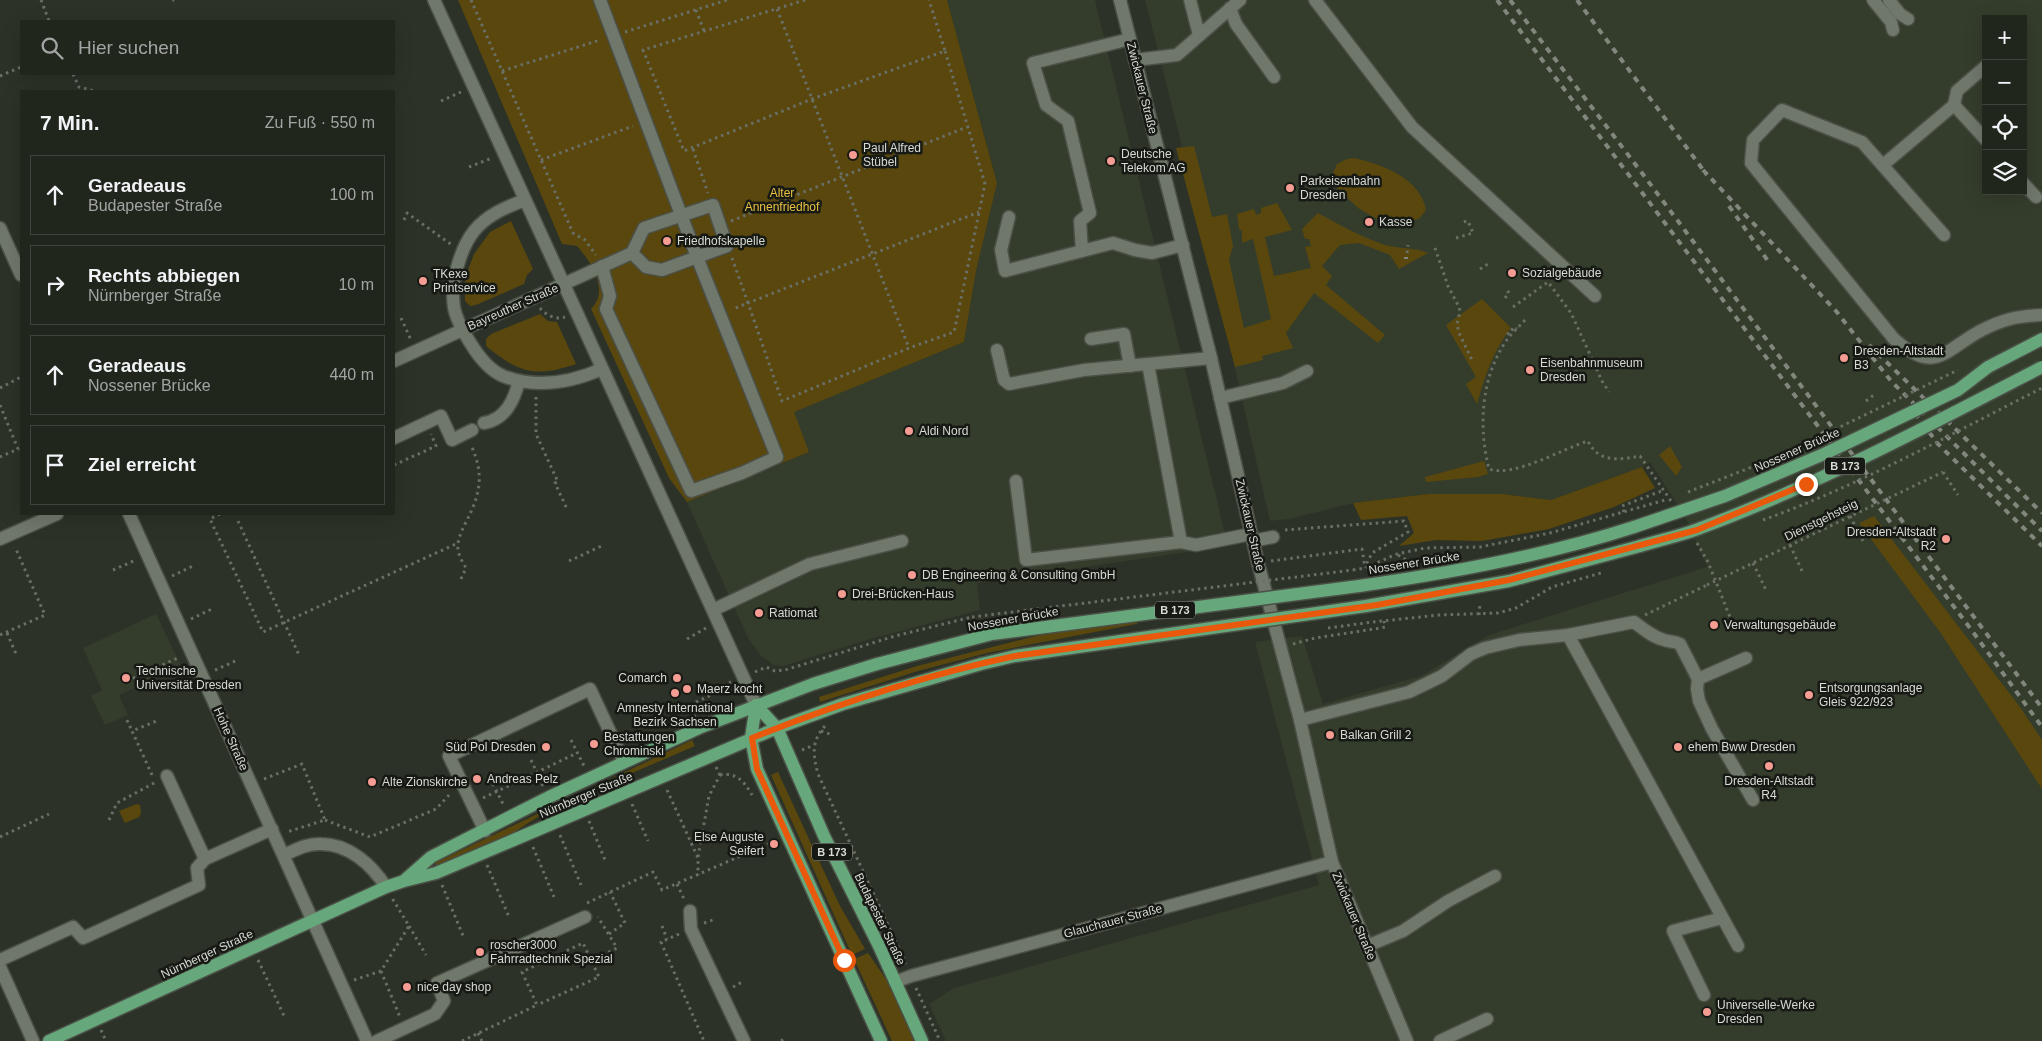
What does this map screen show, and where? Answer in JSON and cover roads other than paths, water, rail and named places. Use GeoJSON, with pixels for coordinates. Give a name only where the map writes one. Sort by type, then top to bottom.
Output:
{"type":"FeatureCollection","features":[{"type":"Feature","properties":{"kind":"main road","name":"Nossener Brücke"},"geometry":{"type":"LineString","coordinates":[[756,706],[876,664],[1002,632],[1417,578],[1511,559],[1603,537],[1725,496],[1841,446],[1958,390],[1988,367],[2042,340]]}},
{"type":"Feature","properties":{"kind":"main road","name":"B 173"},"geometry":{"type":"LineString","coordinates":[[776,728],[843,704],[1015,656],[1366,606],[1509,580],[1697,530],[1806,484],[1899,440],[2042,367]]}},
{"type":"Feature","properties":{"kind":"main road","name":"B 173"},"geometry":{"type":"LineString","coordinates":[[756,706],[752,738],[757,769],[881,1041]]}},
{"type":"Feature","properties":{"kind":"main road","name":"Budapester Straße"},"geometry":{"type":"LineString","coordinates":[[756,706],[776,728],[824,836],[879,946],[922,1041]]}},
{"type":"Feature","properties":{"kind":"main road","name":"Nürnberger Straße"},"geometry":{"type":"LineString","coordinates":[[404,880],[431,857],[549,798],[699,728],[756,706]]}},
{"type":"Feature","properties":{"kind":"main road","name":"Nürnberger Straße"},"geometry":{"type":"LineString","coordinates":[[49,1041],[386,887],[404,880],[436,874],[776,728]]}},
{"type":"Feature","properties":{"kind":"street"},"geometry":{"type":"LineString","coordinates":[[434,0],[756,706]]}},
{"type":"Feature","properties":{"kind":"street"},"geometry":{"type":"LineString","coordinates":[[600,0],[697,257],[777,457],[742,473],[691,492],[606,309],[610,296],[602,266]]}},
{"type":"Feature","properties":{"kind":"street","name":"Zwickauer Straße"},"geometry":{"type":"LineString","coordinates":[[1120,0],[1211,358],[1258,563],[1300,720],[1332,862],[1407,1041]]}},
{"type":"Feature","properties":{"kind":"street"},"geometry":{"type":"LineString","coordinates":[[1190,0],[1199,35]]}},
{"type":"Feature","properties":{"kind":"street"},"geometry":{"type":"LineString","coordinates":[[1315,0],[1412,127],[1595,296]]}},
{"type":"Feature","properties":{"kind":"street"},"geometry":{"type":"LineString","coordinates":[[1873,0],[1890,22],[1893,30]]}},
{"type":"Feature","properties":{"kind":"street"},"geometry":{"type":"LineString","coordinates":[[1889,0],[1900,14],[1908,18]]}},
{"type":"Feature","properties":{"kind":"street"},"geometry":{"type":"LineString","coordinates":[[1135,60],[1176,54],[1235,4]]}},
{"type":"Feature","properties":{"kind":"street"},"geometry":{"type":"LineString","coordinates":[[1235,4],[1236,24],[1274,76]]}},
{"type":"Feature","properties":{"kind":"street"},"geometry":{"type":"LineString","coordinates":[[1082,251],[1080,221],[1090,213],[1068,121],[1046,105],[1033,63],[1130,39]]}},
{"type":"Feature","properties":{"kind":"street"},"geometry":{"type":"LineString","coordinates":[[1883,165],[1954,105],[1957,91],[1982,69]]}},
{"type":"Feature","properties":{"kind":"street"},"geometry":{"type":"LineString","coordinates":[[1954,105],[1982,136]]}},
{"type":"Feature","properties":{"kind":"street"},"geometry":{"type":"LineString","coordinates":[[1944,235],[1862,142],[1782,110],[1752,140],[1751,163],[1894,339],[1910,353],[1926,358],[1948,354],[1982,331],[2017,316],[2042,316]]}},
{"type":"Feature","properties":{"kind":"street"},"geometry":{"type":"LineString","coordinates":[[2027,187],[2036,197]]}},
{"type":"Feature","properties":{"kind":"street","name":"Bayreuther Straße"},"geometry":{"type":"LineString","coordinates":[[525,200],[488,217],[473,232],[463,251],[456,270],[453,289],[454,307],[462,330],[484,363],[501,375],[536,383],[568,381],[602,369]]}},
{"type":"Feature","properties":{"kind":"street"},"geometry":{"type":"LineString","coordinates":[[713,205],[727,246],[662,270],[646,267],[632,253],[644,228],[682,216],[713,205]]}},
{"type":"Feature","properties":{"kind":"street"},"geometry":{"type":"LineString","coordinates":[[1009,217],[1000,250],[1005,271],[1113,243],[1152,253],[1183,245]]}},
{"type":"Feature","properties":{"kind":"street"},"geometry":{"type":"LineString","coordinates":[[0,228],[20,273]]}},
{"type":"Feature","properties":{"kind":"street","name":"Bayreuther Straße"},"geometry":{"type":"LineString","coordinates":[[395,361],[632,253]]}},
{"type":"Feature","properties":{"kind":"street"},"geometry":{"type":"LineString","coordinates":[[1091,340],[1124,334],[1130,366]]}},
{"type":"Feature","properties":{"kind":"street"},"geometry":{"type":"LineString","coordinates":[[997,350],[1004,380],[1009,384],[1084,370],[1211,358]]}},
{"type":"Feature","properties":{"kind":"street"},"geometry":{"type":"LineString","coordinates":[[1148,364],[1181,542]]}},
{"type":"Feature","properties":{"kind":"street"},"geometry":{"type":"LineString","coordinates":[[1220,398],[1283,383],[1307,371]]}},
{"type":"Feature","properties":{"kind":"street"},"geometry":{"type":"LineString","coordinates":[[484,423],[492,422],[510,405],[519,380]]}},
{"type":"Feature","properties":{"kind":"street"},"geometry":{"type":"LineString","coordinates":[[395,438],[441,416],[452,440],[469,432]]}},
{"type":"Feature","properties":{"kind":"street"},"geometry":{"type":"LineString","coordinates":[[1016,481],[1026,560],[1181,542],[1196,545],[1276,534]]}},
{"type":"Feature","properties":{"kind":"street"},"geometry":{"type":"LineString","coordinates":[[5,537],[55,515]]}},
{"type":"Feature","properties":{"kind":"street","name":"Hohe Straße"},"geometry":{"type":"LineString","coordinates":[[129,515],[367,1041]]}},
{"type":"Feature","properties":{"kind":"street"},"geometry":{"type":"LineString","coordinates":[[712,610],[810,564],[902,541]]}},
{"type":"Feature","properties":{"kind":"street"},"geometry":{"type":"LineString","coordinates":[[1300,720],[1408,692],[1442,676],[1471,654],[1485,648],[1519,640],[1568,635],[1634,622],[1648,633],[1680,644],[1698,679],[1699,701],[1712,729],[1754,800]]}},
{"type":"Feature","properties":{"kind":"street"},"geometry":{"type":"LineString","coordinates":[[1568,635],[1738,946]]}},
{"type":"Feature","properties":{"kind":"street"},"geometry":{"type":"LineString","coordinates":[[1698,679],[1746,658]]}},
{"type":"Feature","properties":{"kind":"street"},"geometry":{"type":"LineString","coordinates":[[485,830],[448,756],[590,690],[624,762]]}},
{"type":"Feature","properties":{"kind":"street"},"geometry":{"type":"LineString","coordinates":[[167,776],[205,859]]}},
{"type":"Feature","properties":{"kind":"street"},"geometry":{"type":"LineString","coordinates":[[0,960],[72,927],[83,938],[199,885],[198,868],[205,859],[274,832]]}},
{"type":"Feature","properties":{"kind":"street"},"geometry":{"type":"LineString","coordinates":[[284,855],[300,848],[320,843],[338,847],[366,862],[378,874],[386,887]]}},
{"type":"Feature","properties":{"kind":"street","name":"Glauchauer Straße"},"geometry":{"type":"LineString","coordinates":[[895,982],[911,976],[1332,862]]}},
{"type":"Feature","properties":{"kind":"street"},"geometry":{"type":"LineString","coordinates":[[1367,946],[1404,930],[1448,901],[1495,876]]}},
{"type":"Feature","properties":{"kind":"street"},"geometry":{"type":"LineString","coordinates":[[690,911],[744,1041]]}},
{"type":"Feature","properties":{"kind":"street"},"geometry":{"type":"LineString","coordinates":[[377,1041],[435,1014],[444,1001],[438,984],[587,913]]}},
{"type":"Feature","properties":{"kind":"street"},"geometry":{"type":"LineString","coordinates":[[1704,995],[1673,931],[1722,918]]}},
{"type":"Feature","properties":{"kind":"street"},"geometry":{"type":"LineString","coordinates":[[673,936],[696,927]]}},
{"type":"Feature","properties":{"kind":"street"},"geometry":{"type":"LineString","coordinates":[[0,967],[33,1041]]}},
{"type":"Feature","properties":{"kind":"street"},"geometry":{"type":"LineString","coordinates":[[1440,1041],[1487,1019]]}},
{"type":"Feature","properties":{"kind":"railway"},"geometry":{"type":"LineString","coordinates":[[1497,0],[1973,632],[2042,727]]}},
{"type":"Feature","properties":{"kind":"railway"},"geometry":{"type":"LineString","coordinates":[[1510,0],[1642,173],[2042,708]]}},
{"type":"Feature","properties":{"kind":"railway"},"geometry":{"type":"LineString","coordinates":[[1577,0],[1707,175]]}},
{"type":"Feature","properties":{"kind":"railway"},"geometry":{"type":"LineString","coordinates":[[1703,170],[1836,311],[1891,381],[2042,531]]}},
{"type":"Feature","properties":{"kind":"railway"},"geometry":{"type":"LineString","coordinates":[[1729,206],[1768,261]]}},
{"type":"Feature","properties":{"kind":"railway"},"geometry":{"type":"LineString","coordinates":[[1869,345],[2042,513]]}},
{"type":"Feature","properties":{"kind":"railway"},"geometry":{"type":"LineString","coordinates":[[1915,413],[1938,444],[2042,546]]}},
{"type":"Feature","properties":{"kind":"place","name":"Paul Alfred Stübel"},"geometry":{"type":"Point","coordinates":[853,155]}},
{"type":"Feature","properties":{"kind":"place","name":"Deutsche Telekom AG"},"geometry":{"type":"Point","coordinates":[1111,161]}},
{"type":"Feature","properties":{"kind":"place","name":"Parkeisenbahn Dresden"},"geometry":{"type":"Point","coordinates":[1290,188]}},
{"type":"Feature","properties":{"kind":"place","name":"Kasse"},"geometry":{"type":"Point","coordinates":[1369,222]}},
{"type":"Feature","properties":{"kind":"place","name":"Friedhofskapelle"},"geometry":{"type":"Point","coordinates":[667,241]}},
{"type":"Feature","properties":{"kind":"place","name":"Sozialgebäude"},"geometry":{"type":"Point","coordinates":[1512,273]}},
{"type":"Feature","properties":{"kind":"place","name":"TKexe Printservice"},"geometry":{"type":"Point","coordinates":[423,281]}},
{"type":"Feature","properties":{"kind":"place","name":"Dresden-Altstadt B3"},"geometry":{"type":"Point","coordinates":[1844,358]}},
{"type":"Feature","properties":{"kind":"place","name":"Eisenbahnmuseum Dresden"},"geometry":{"type":"Point","coordinates":[1530,370]}},
{"type":"Feature","properties":{"kind":"place","name":"Aldi Nord"},"geometry":{"type":"Point","coordinates":[909,431]}},
{"type":"Feature","properties":{"kind":"place","name":"Dresden-Altstadt R2"},"geometry":{"type":"Point","coordinates":[1946,539]}},
{"type":"Feature","properties":{"kind":"place","name":"DB Engineering & Consulting GmbH"},"geometry":{"type":"Point","coordinates":[912,575]}},
{"type":"Feature","properties":{"kind":"place","name":"Drei-Brücken-Haus"},"geometry":{"type":"Point","coordinates":[842,594]}},
{"type":"Feature","properties":{"kind":"place","name":"Ratiomat"},"geometry":{"type":"Point","coordinates":[759,613]}},
{"type":"Feature","properties":{"kind":"place","name":"Verwaltungsgebäude"},"geometry":{"type":"Point","coordinates":[1714,625]}},
{"type":"Feature","properties":{"kind":"place","name":"Technische Universität Dresden"},"geometry":{"type":"Point","coordinates":[126,678]}},
{"type":"Feature","properties":{"kind":"place","name":"Comarch"},"geometry":{"type":"Point","coordinates":[677,678]}},
{"type":"Feature","properties":{"kind":"place","name":"Maerz kocht"},"geometry":{"type":"Point","coordinates":[687,689]}},
{"type":"Feature","properties":{"kind":"place","name":"Amnesty International Bezirk Sachsen"},"geometry":{"type":"Point","coordinates":[675,693]}},
{"type":"Feature","properties":{"kind":"place","name":"Entsorgungsanlage Gleis 922/923"},"geometry":{"type":"Point","coordinates":[1809,695]}},
{"type":"Feature","properties":{"kind":"place","name":"Balkan Grill 2"},"geometry":{"type":"Point","coordinates":[1330,735]}},
{"type":"Feature","properties":{"kind":"place","name":"Bestattungen Chrominski"},"geometry":{"type":"Point","coordinates":[594,744]}},
{"type":"Feature","properties":{"kind":"place","name":"Süd Pol Dresden"},"geometry":{"type":"Point","coordinates":[546,747]}},
{"type":"Feature","properties":{"kind":"place","name":"ehem Bww Dresden"},"geometry":{"type":"Point","coordinates":[1678,747]}},
{"type":"Feature","properties":{"kind":"place","name":"Dresden-Altstadt R4"},"geometry":{"type":"Point","coordinates":[1769,766]}},
{"type":"Feature","properties":{"kind":"place","name":"Andreas Pelz"},"geometry":{"type":"Point","coordinates":[477,779]}},
{"type":"Feature","properties":{"kind":"place","name":"Alte Zionskirche"},"geometry":{"type":"Point","coordinates":[372,782]}},
{"type":"Feature","properties":{"kind":"place","name":"Else Auguste Seifert"},"geometry":{"type":"Point","coordinates":[774,844]}},
{"type":"Feature","properties":{"kind":"place","name":"roscher3000 Fahrradtechnik Spezial"},"geometry":{"type":"Point","coordinates":[480,952]}},
{"type":"Feature","properties":{"kind":"place","name":"nice day shop"},"geometry":{"type":"Point","coordinates":[407,987]}},
{"type":"Feature","properties":{"kind":"place","name":"Universelle-Werke Dresden"},"geometry":{"type":"Point","coordinates":[1707,1012]}},
{"type":"Feature","properties":{"kind":"park label","name":"Alter Annenfriedhof"},"geometry":{"type":"Point","coordinates":[782,200]}}]}
